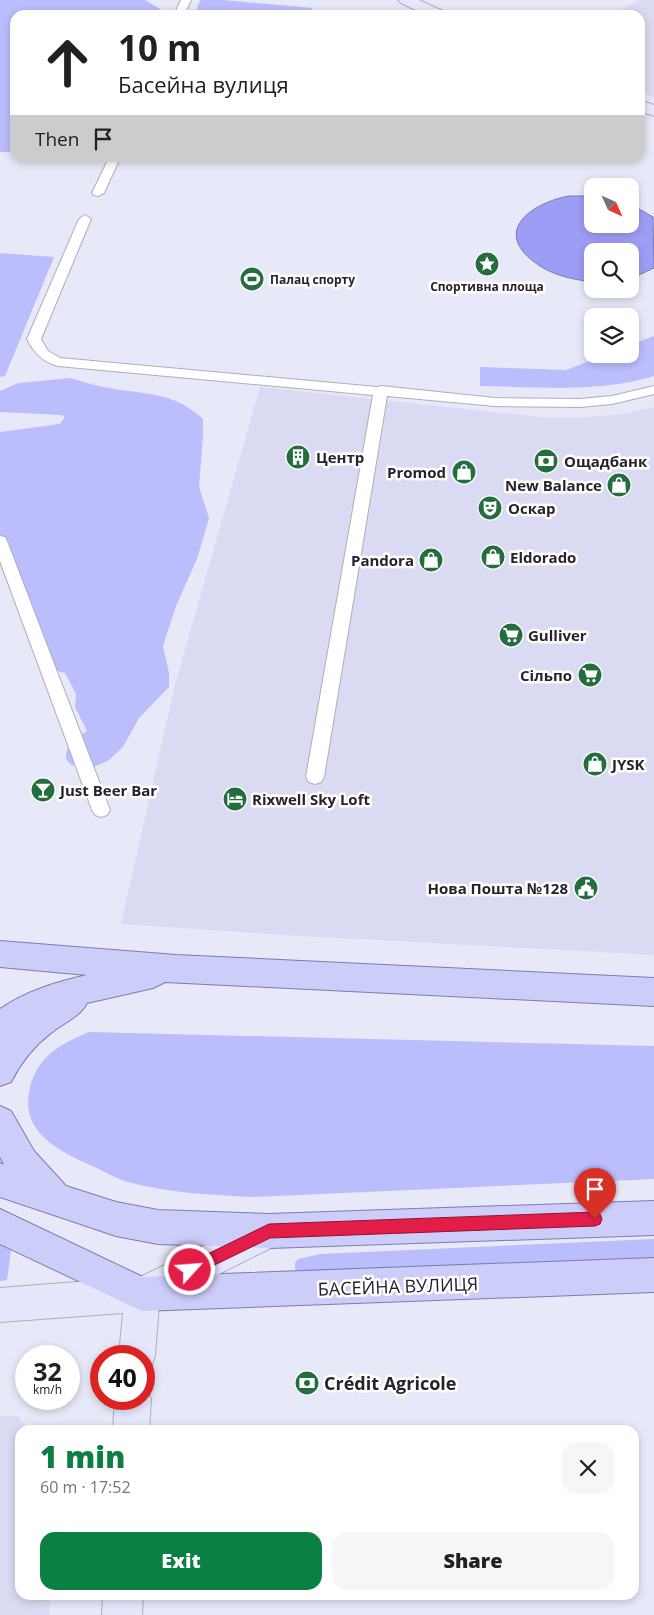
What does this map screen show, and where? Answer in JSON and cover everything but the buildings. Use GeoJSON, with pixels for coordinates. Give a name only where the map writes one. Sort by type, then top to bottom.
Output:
{"type":"FeatureCollection","features":[{"type":"Feature","properties":{"kind":"main road"},"geometry":{"type":"LineString","coordinates":[[0,954],[176,969],[654,992]]}},
{"type":"Feature","properties":{"kind":"main road"},"geometry":{"type":"LineString","coordinates":[[0,1027],[28,1007],[60,995],[176,969]]}},
{"type":"Feature","properties":{"kind":"main road"},"geometry":{"type":"LineString","coordinates":[[0,1071],[18,1042],[60,1008],[104,986]]}},
{"type":"Feature","properties":{"kind":"main road"},"geometry":{"type":"LineString","coordinates":[[0,1122],[8,1143],[38,1183],[61,1201]]}},
{"type":"Feature","properties":{"kind":"main road"},"geometry":{"type":"LineString","coordinates":[[0,1180],[116,1219],[158,1227],[269,1231],[654,1218]]}},
{"type":"Feature","properties":{"kind":"main road"},"geometry":{"type":"LineString","coordinates":[[0,1226],[142,1294]]}},
{"type":"Feature","properties":{"kind":"main road","name":"БАСЕЙНА ВУЛИЦЯ"},"geometry":{"type":"LineString","coordinates":[[142,1294],[654,1276]]}},
{"type":"Feature","properties":{"kind":"street"},"geometry":{"type":"LineString","coordinates":[[406,0],[428,10]]}},
{"type":"Feature","properties":{"kind":"street"},"geometry":{"type":"LineString","coordinates":[[0,1305],[142,1294],[269,1231]]}},
{"type":"Feature","properties":{"kind":"street"},"geometry":{"type":"LineString","coordinates":[[138,1345],[142,1294]]}},
{"type":"Feature","properties":{"kind":"street"},"geometry":{"type":"LineString","coordinates":[[131,1425],[132,1410]]}},
{"type":"Feature","properties":{"kind":"street"},"geometry":{"type":"LineString","coordinates":[[122,1615],[123,1600]]}},
{"type":"Feature","properties":{"kind":"lane"},"geometry":{"type":"LineString","coordinates":[[98,193],[112,162]]}},
{"type":"Feature","properties":{"kind":"lane"},"geometry":{"type":"LineString","coordinates":[[85,219],[34,339],[38,350],[48,358],[58,362],[382,390],[494,402],[580,403],[612,400],[654,390]]}},
{"type":"Feature","properties":{"kind":"lane"},"geometry":{"type":"LineString","coordinates":[[315,776],[382,390]]}},
{"type":"Feature","properties":{"kind":"lane"},"geometry":{"type":"LineString","coordinates":[[0,541],[100,810]]}},
{"type":"Feature","properties":{"kind":"shaded area"},"geometry":{"type":"Polygon","coordinates":[[[0,0],[145,0],[160,9],[10,10],[10,152],[0,152],[0,0]]]}},
{"type":"Feature","properties":{"kind":"shaded area"},"geometry":{"type":"Polygon","coordinates":[[[200,0],[224,0],[312,8],[311,10],[197,10],[200,0]]]}},
{"type":"Feature","properties":{"kind":"shaded area"},"geometry":{"type":"Polygon","coordinates":[[[639,0],[654,0],[654,98],[645,94],[645,10],[620,10],[639,0]]]}},
{"type":"Feature","properties":{"kind":"shaded area"},"geometry":{"type":"Polygon","coordinates":[[[569,196],[584,196],[584,233],[639,233],[639,209],[653,217],[654,268],[639,275],[639,243],[584,243],[584,281],[569,278],[540,266],[521,249],[517,238],[517,228],[532,211],[556,199],[569,196]]]}},
{"type":"Feature","properties":{"kind":"shaded area"},"geometry":{"type":"Polygon","coordinates":[[[0,253],[54,257],[5,376],[0,377],[0,253]]]}},
{"type":"Feature","properties":{"kind":"shaded area"},"geometry":{"type":"Polygon","coordinates":[[[654,336],[654,376],[611,385],[590,387],[480,386],[480,367],[566,370],[584,363],[639,363],[639,342],[654,336]]]}},
{"type":"Feature","properties":{"kind":"shaded area"},"geometry":{"type":"Polygon","coordinates":[[[71,378],[99,386],[170,399],[181,403],[203,419],[199,487],[209,518],[197,559],[176,606],[163,646],[169,673],[169,687],[139,718],[123,747],[109,760],[92,768],[71,765],[66,759],[69,745],[78,736],[87,731],[75,707],[76,694],[65,673],[41,666],[0,554],[0,432],[60,424],[65,417],[61,415],[0,412],[0,391],[18,383],[71,378]]]}},
{"type":"Feature","properties":{"kind":"shaded area"},"geometry":{"type":"Polygon","coordinates":[[[260,387],[549,418],[622,414],[654,407],[654,955],[284,935],[121,924],[175,685],[260,387]]]}},
{"type":"Feature","properties":{"kind":"shaded area"},"geometry":{"type":"Polygon","coordinates":[[[89,1032],[654,1046],[654,1179],[253,1197],[174,1191],[143,1186],[116,1178],[59,1149],[48,1141],[32,1120],[28,1108],[29,1093],[32,1081],[42,1062],[67,1042],[89,1032]]]}},
{"type":"Feature","properties":{"kind":"shaded area"},"geometry":{"type":"Polygon","coordinates":[[[654,1239],[654,1260],[299,1272],[295,1269],[295,1263],[298,1259],[321,1254],[654,1239]]]}},
{"type":"Feature","properties":{"kind":"shaded area"},"geometry":{"type":"Polygon","coordinates":[[[0,1244],[11,1250],[7,1280],[0,1281],[0,1244]]]}},
{"type":"Feature","properties":{"kind":"shaded area"},"geometry":{"type":"Polygon","coordinates":[[[0,1416],[18,1416],[25,1425],[15,1425],[15,1600],[50,1600],[49,1615],[0,1615],[0,1416]]]}},
{"type":"Feature","properties":{"kind":"place","name":"Спортивна площа"},"geometry":{"type":"Point","coordinates":[487,264]}},
{"type":"Feature","properties":{"kind":"place","name":"Палац спорту"},"geometry":{"type":"Point","coordinates":[252,279]}},
{"type":"Feature","properties":{"kind":"place","name":"Центр"},"geometry":{"type":"Point","coordinates":[298,457]}},
{"type":"Feature","properties":{"kind":"place","name":"Ощадбанк"},"geometry":{"type":"Point","coordinates":[546,461]}},
{"type":"Feature","properties":{"kind":"place","name":"Promod"},"geometry":{"type":"Point","coordinates":[464,472]}},
{"type":"Feature","properties":{"kind":"place","name":"New Balance"},"geometry":{"type":"Point","coordinates":[619,485]}},
{"type":"Feature","properties":{"kind":"place","name":"Оскар"},"geometry":{"type":"Point","coordinates":[490,508]}},
{"type":"Feature","properties":{"kind":"place","name":"Eldorado"},"geometry":{"type":"Point","coordinates":[493,557]}},
{"type":"Feature","properties":{"kind":"place","name":"Pandora"},"geometry":{"type":"Point","coordinates":[431,560]}},
{"type":"Feature","properties":{"kind":"place","name":"Gulliver"},"geometry":{"type":"Point","coordinates":[511,635]}},
{"type":"Feature","properties":{"kind":"place","name":"Сільпо"},"geometry":{"type":"Point","coordinates":[590,675]}},
{"type":"Feature","properties":{"kind":"place","name":"JYSK"},"geometry":{"type":"Point","coordinates":[595,764]}},
{"type":"Feature","properties":{"kind":"place","name":"Just Beer Bar"},"geometry":{"type":"Point","coordinates":[43,790]}},
{"type":"Feature","properties":{"kind":"place","name":"Rixwell Sky Loft"},"geometry":{"type":"Point","coordinates":[235,799]}},
{"type":"Feature","properties":{"kind":"place","name":"Нова Пошта №128"},"geometry":{"type":"Point","coordinates":[586,888]}},
{"type":"Feature","properties":{"kind":"place","name":"Crédit Agricole"},"geometry":{"type":"Point","coordinates":[307,1383]}},
{"type":"Feature","properties":{"kind":"route"},"geometry":{"type":"LineString","coordinates":[[190,1270],[269,1231],[595,1219]]}}]}
